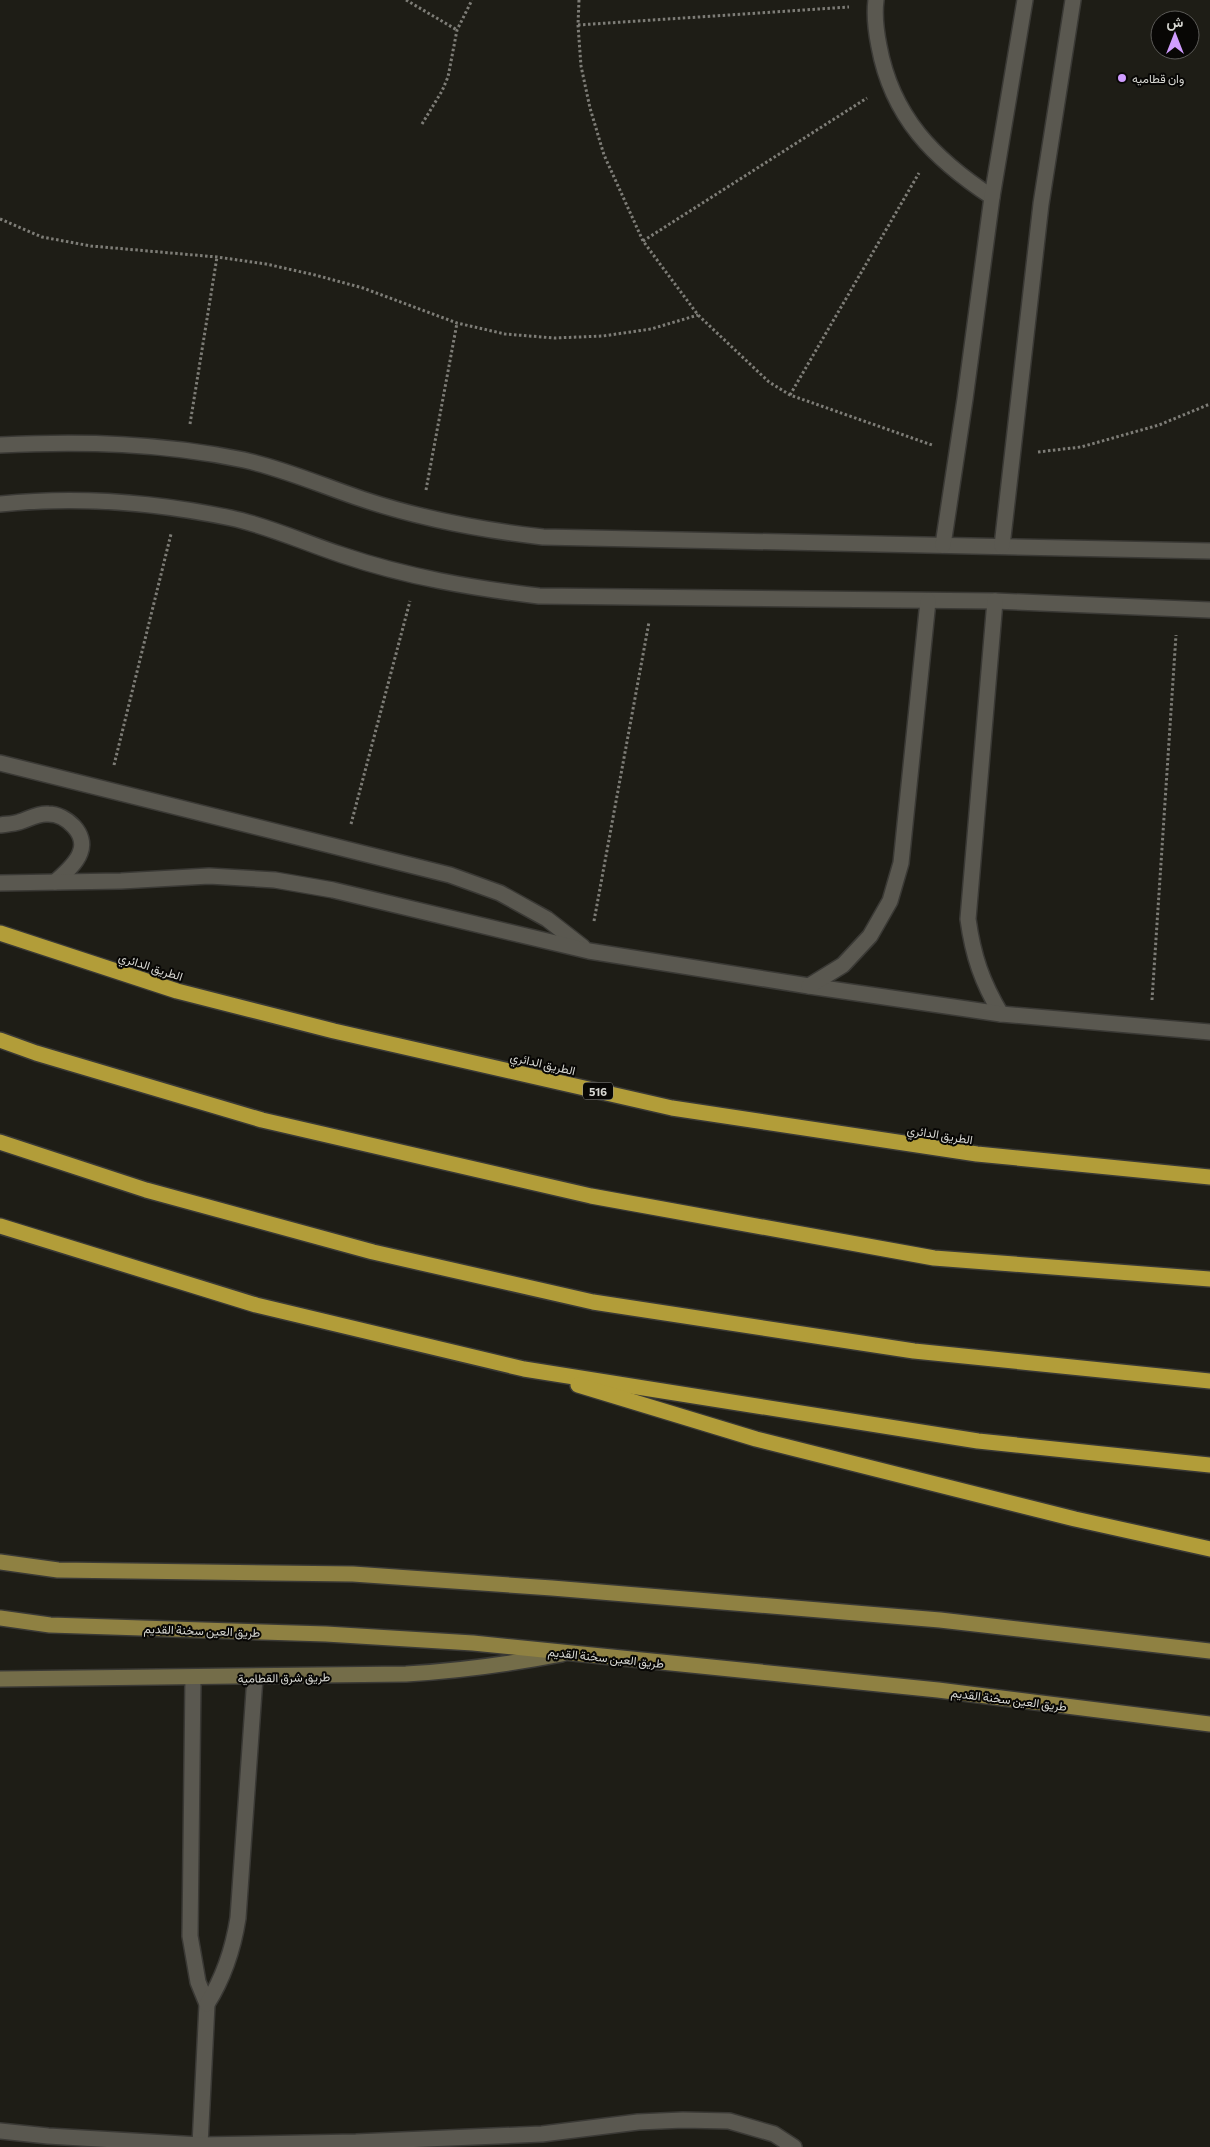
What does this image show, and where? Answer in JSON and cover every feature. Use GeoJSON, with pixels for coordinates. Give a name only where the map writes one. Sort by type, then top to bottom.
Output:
{"type":"FeatureCollection","features":[{"type":"Feature","properties":{"kind":"highway","name":"الطريق الدائري"},"geometry":{"type":"LineString","coordinates":[[0,933],[177,991],[334,1031],[672,1108],[977,1154],[1210,1178]]}},
{"type":"Feature","properties":{"kind":"highway"},"geometry":{"type":"LineString","coordinates":[[0,1040],[36,1053],[262,1120],[591,1196],[934,1258],[1210,1279]]}},
{"type":"Feature","properties":{"kind":"highway"},"geometry":{"type":"LineString","coordinates":[[0,1142],[146,1190],[364,1250],[593,1302],[914,1351],[1210,1381]]}},
{"type":"Feature","properties":{"kind":"highway"},"geometry":{"type":"LineString","coordinates":[[0,1226],[256,1305],[524,1369],[765,1441],[1075,1519],[1210,1548]]}},
{"type":"Feature","properties":{"kind":"highway"},"geometry":{"type":"LineString","coordinates":[[524,1369],[978,1441],[1210,1465]]}},
{"type":"Feature","properties":{"kind":"main road"},"geometry":{"type":"LineString","coordinates":[[0,1562],[58,1570],[353,1574],[552,1588],[940,1620],[1210,1651]]}},
{"type":"Feature","properties":{"kind":"main road","name":"طريق العين سخنة القديم"},"geometry":{"type":"LineString","coordinates":[[0,1618],[50,1625],[346,1635],[473,1643],[938,1690],[1210,1724]]}},
{"type":"Feature","properties":{"kind":"street"},"geometry":{"type":"LineString","coordinates":[[943,545],[992,197],[1025,0]]}},
{"type":"Feature","properties":{"kind":"street"},"geometry":{"type":"LineString","coordinates":[[1002,546],[1041,204],[1073,0]]}},
{"type":"Feature","properties":{"kind":"street"},"geometry":{"type":"LineString","coordinates":[[876,3],[876,32],[881,58],[889,84],[900,108],[915,131],[932,151],[964,179],[992,197]]}},
{"type":"Feature","properties":{"kind":"street"},"geometry":{"type":"LineString","coordinates":[[0,445],[65,442],[126,444],[186,450],[246,461],[421,517],[482,530],[543,537],[1210,551]]}},
{"type":"Feature","properties":{"kind":"street"},"geometry":{"type":"LineString","coordinates":[[0,504],[66,501],[122,503],[232,518],[285,534],[342,556],[417,577],[472,588],[539,596],[653,599],[995,601],[1210,610]]}},
{"type":"Feature","properties":{"kind":"street"},"geometry":{"type":"LineString","coordinates":[[809,986],[842,965],[870,936],[890,901],[900,863],[928,600]]}},
{"type":"Feature","properties":{"kind":"street"},"geometry":{"type":"LineString","coordinates":[[995,601],[968,919],[971,944],[978,968],[1001,1014]]}},
{"type":"Feature","properties":{"kind":"street"},"geometry":{"type":"LineString","coordinates":[[0,763],[450,875],[500,893],[547,919],[589,951]]}},
{"type":"Feature","properties":{"kind":"street"},"geometry":{"type":"LineString","coordinates":[[0,826],[18,823],[42,814],[51,814],[68,820],[77,830],[82,845],[80,853],[67,871],[55,882]]}},
{"type":"Feature","properties":{"kind":"street"},"geometry":{"type":"LineString","coordinates":[[0,883],[209,876],[275,880],[333,890],[589,951],[1001,1014],[1210,1032]]}},
{"type":"Feature","properties":{"kind":"street","name":"طريق شرق القطامية"},"geometry":{"type":"LineString","coordinates":[[0,1679],[406,1674],[460,1671],[567,1653]]}},
{"type":"Feature","properties":{"kind":"street"},"geometry":{"type":"LineString","coordinates":[[207,2004],[228,1964],[238,1918],[255,1677]]}},
{"type":"Feature","properties":{"kind":"street"},"geometry":{"type":"LineString","coordinates":[[193,1678],[190,1936],[198,1982],[207,2004],[200,2145]]}},
{"type":"Feature","properties":{"kind":"street"},"geometry":{"type":"LineString","coordinates":[[0,2131],[57,2137],[200,2145],[511,2141],[638,2122],[683,2120],[729,2121],[774,2134],[794,2147]]}},
{"type":"Feature","properties":{"kind":"path"},"geometry":{"type":"LineString","coordinates":[[406,0],[457,30]]}},
{"type":"Feature","properties":{"kind":"path"},"geometry":{"type":"LineString","coordinates":[[422,124],[442,91],[448,77],[457,30],[472,0]]}},
{"type":"Feature","properties":{"kind":"path"},"geometry":{"type":"LineString","coordinates":[[579,0],[578,25],[581,66],[590,108],[604,155],[644,241],[698,315],[769,382],[790,395],[901,436],[956,453]]}},
{"type":"Feature","properties":{"kind":"path"},"geometry":{"type":"LineString","coordinates":[[578,25],[876,3]]}},
{"type":"Feature","properties":{"kind":"path"},"geometry":{"type":"LineString","coordinates":[[644,241],[889,84]]}},
{"type":"Feature","properties":{"kind":"path"},"geometry":{"type":"LineString","coordinates":[[790,395],[932,151]]}},
{"type":"Feature","properties":{"kind":"path"},"geometry":{"type":"LineString","coordinates":[[0,219],[42,237],[91,246],[217,257],[266,264],[354,285],[410,304],[457,323],[504,334],[554,338],[603,336],[651,329],[698,315]]}},
{"type":"Feature","properties":{"kind":"path"},"geometry":{"type":"LineString","coordinates":[[186,450],[217,257]]}},
{"type":"Feature","properties":{"kind":"path"},"geometry":{"type":"LineString","coordinates":[[421,517],[457,323]]}},
{"type":"Feature","properties":{"kind":"path"},"geometry":{"type":"LineString","coordinates":[[1012,455],[1081,447],[1159,425],[1210,404]]}},
{"type":"Feature","properties":{"kind":"path"},"geometry":{"type":"LineString","coordinates":[[107,790],[177,509]]}},
{"type":"Feature","properties":{"kind":"path"},"geometry":{"type":"LineString","coordinates":[[344,849],[417,577]]}},
{"type":"Feature","properties":{"kind":"path"},"geometry":{"type":"LineString","coordinates":[[589,951],[653,599]]}},
{"type":"Feature","properties":{"kind":"path"},"geometry":{"type":"LineString","coordinates":[[1150,1028],[1178,610]]}},
{"type":"Feature","properties":{"kind":"place","name":"وان قطاميه"},"geometry":{"type":"Point","coordinates":[1122,78]}}]}
